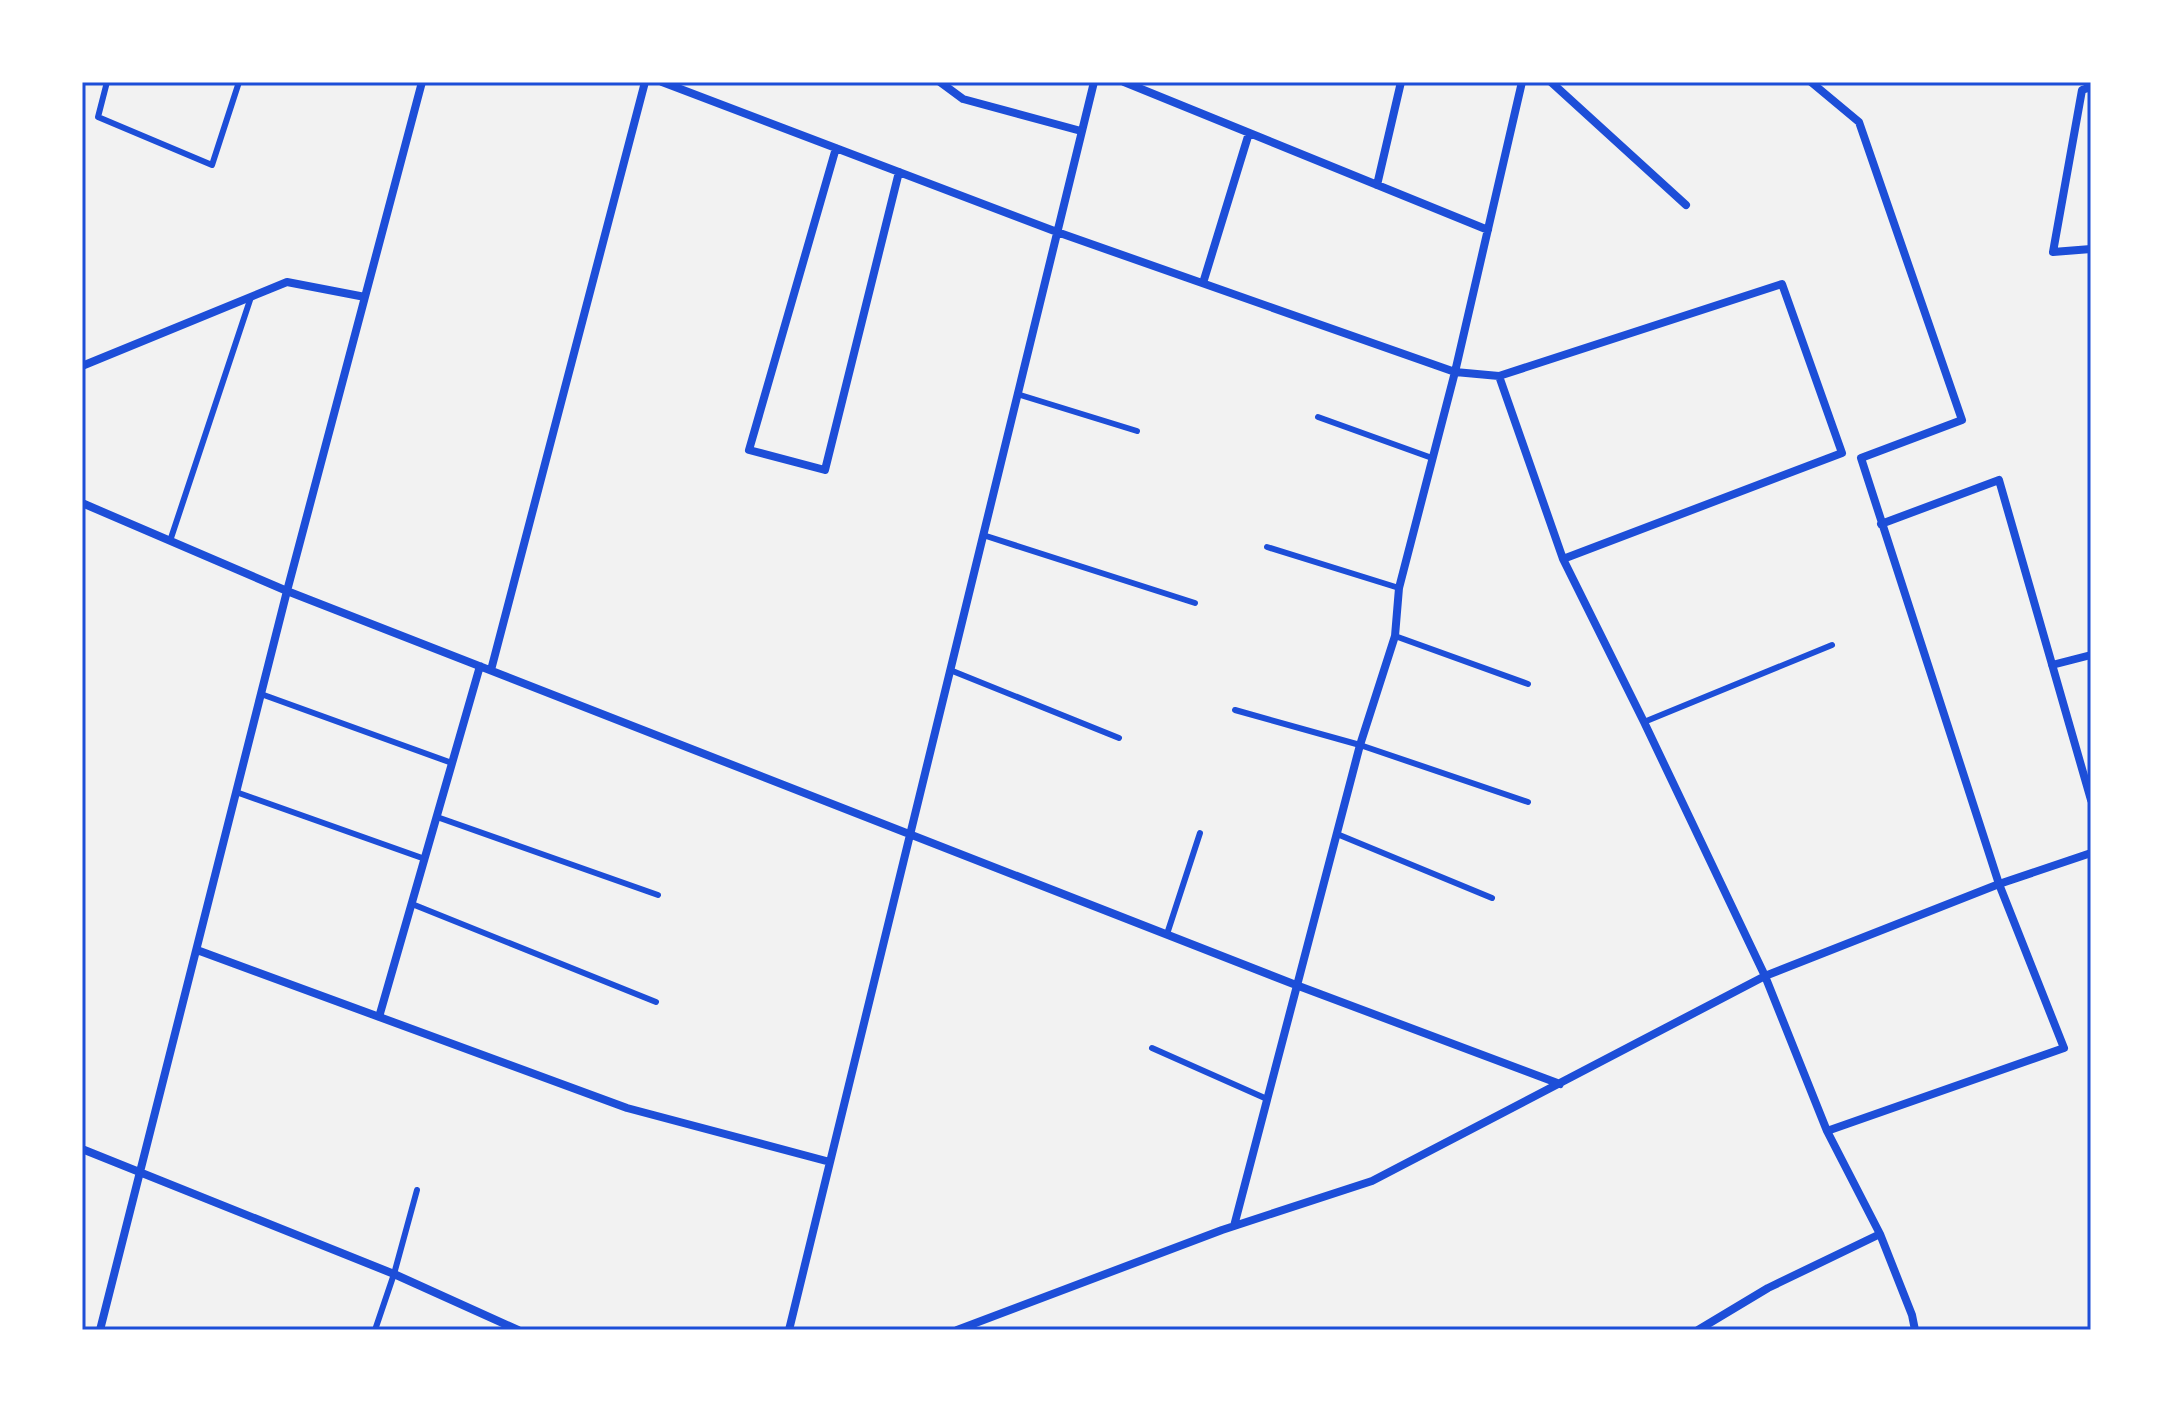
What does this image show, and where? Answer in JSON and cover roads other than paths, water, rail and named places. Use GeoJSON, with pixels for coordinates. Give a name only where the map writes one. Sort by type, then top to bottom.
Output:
{"type":"FeatureCollection","features":[{"type":"Feature","properties":{"kind":"street"},"geometry":{"type":"LineString","coordinates":[[100,1330],[287,591],[422,82]]}},
{"type":"Feature","properties":{"kind":"street"},"geometry":{"type":"LineString","coordinates":[[491,670],[645,82]]}},
{"type":"Feature","properties":{"kind":"street"},"geometry":{"type":"LineString","coordinates":[[662,82],[1057,232],[1455,372],[1499,376],[1782,284],[1842,453],[1563,559]]}},
{"type":"Feature","properties":{"kind":"street"},"geometry":{"type":"LineString","coordinates":[[940,82],[963,99],[1081,131]]}},
{"type":"Feature","properties":{"kind":"street"},"geometry":{"type":"LineString","coordinates":[[789,1330],[1094,82]]}},
{"type":"Feature","properties":{"kind":"street"},"geometry":{"type":"LineString","coordinates":[[1124,82],[1488,230]]}},
{"type":"Feature","properties":{"kind":"street"},"geometry":{"type":"LineString","coordinates":[[1377,185],[1401,82]]}},
{"type":"Feature","properties":{"kind":"street"},"geometry":{"type":"LineString","coordinates":[[1234,1226],[1360,745],[1395,636],[1399,588],[1455,372],[1522,82]]}},
{"type":"Feature","properties":{"kind":"street"},"geometry":{"type":"LineString","coordinates":[[1551,82],[1686,205]]}},
{"type":"Feature","properties":{"kind":"street"},"geometry":{"type":"LineString","coordinates":[[1811,82],[1859,122],[1962,420],[1861,458],[1999,884],[2064,1048],[1827,1131]]}},
{"type":"Feature","properties":{"kind":"street"},"geometry":{"type":"LineString","coordinates":[[2091,87],[2082,90],[2053,252],[2091,249]]}},
{"type":"Feature","properties":{"kind":"street"},"geometry":{"type":"LineString","coordinates":[[1203,283],[1249,133]]}},
{"type":"Feature","properties":{"kind":"street"},"geometry":{"type":"LineString","coordinates":[[836,148],[749,450],[825,470],[899,172]]}},
{"type":"Feature","properties":{"kind":"street"},"geometry":{"type":"LineString","coordinates":[[82,366],[287,282],[365,297]]}},
{"type":"Feature","properties":{"kind":"street"},"geometry":{"type":"LineString","coordinates":[[1499,376],[1563,559],[1765,976],[1827,1131],[1880,1234],[1915,1330]]}},
{"type":"Feature","properties":{"kind":"street"},"geometry":{"type":"LineString","coordinates":[[1881,524],[1999,480],[2091,800]]}},
{"type":"Feature","properties":{"kind":"street"},"geometry":{"type":"LineString","coordinates":[[82,503],[287,591],[1296,985],[1560,1084]]}},
{"type":"Feature","properties":{"kind":"street"},"geometry":{"type":"LineString","coordinates":[[2052,665],[2091,655]]}},
{"type":"Feature","properties":{"kind":"street"},"geometry":{"type":"LineString","coordinates":[[379,1017],[480,666]]}},
{"type":"Feature","properties":{"kind":"street"},"geometry":{"type":"LineString","coordinates":[[957,1330],[1234,1226],[1372,1181],[1765,976],[1999,884],[2091,853]]}},
{"type":"Feature","properties":{"kind":"street"},"geometry":{"type":"LineString","coordinates":[[197,950],[627,1108],[830,1162]]}},
{"type":"Feature","properties":{"kind":"street"},"geometry":{"type":"LineString","coordinates":[[82,1149],[394,1274],[518,1330]]}},
{"type":"Feature","properties":{"kind":"street"},"geometry":{"type":"LineString","coordinates":[[1698,1330],[1768,1288],[1880,1234]]}},
{"type":"Feature","properties":{"kind":"lane"},"geometry":{"type":"LineString","coordinates":[[107,82],[98,117],[212,165],[239,82]]}},
{"type":"Feature","properties":{"kind":"lane"},"geometry":{"type":"LineString","coordinates":[[170,541],[251,297]]}},
{"type":"Feature","properties":{"kind":"lane"},"geometry":{"type":"LineString","coordinates":[[1017,394],[1137,431]]}},
{"type":"Feature","properties":{"kind":"lane"},"geometry":{"type":"LineString","coordinates":[[1318,417],[1432,458]]}},
{"type":"Feature","properties":{"kind":"lane"},"geometry":{"type":"LineString","coordinates":[[983,535],[1195,603]]}},
{"type":"Feature","properties":{"kind":"lane"},"geometry":{"type":"LineString","coordinates":[[1267,547],[1399,588]]}},
{"type":"Feature","properties":{"kind":"lane"},"geometry":{"type":"LineString","coordinates":[[1395,636],[1528,684]]}},
{"type":"Feature","properties":{"kind":"lane"},"geometry":{"type":"LineString","coordinates":[[1644,722],[1832,645]]}},
{"type":"Feature","properties":{"kind":"lane"},"geometry":{"type":"LineString","coordinates":[[950,670],[1119,738]]}},
{"type":"Feature","properties":{"kind":"lane"},"geometry":{"type":"LineString","coordinates":[[261,694],[452,763]]}},
{"type":"Feature","properties":{"kind":"lane"},"geometry":{"type":"LineString","coordinates":[[1235,710],[1360,745],[1528,802]]}},
{"type":"Feature","properties":{"kind":"lane"},"geometry":{"type":"LineString","coordinates":[[236,792],[425,859]]}},
{"type":"Feature","properties":{"kind":"lane"},"geometry":{"type":"LineString","coordinates":[[437,817],[658,895]]}},
{"type":"Feature","properties":{"kind":"lane"},"geometry":{"type":"LineString","coordinates":[[1167,934],[1200,833]]}},
{"type":"Feature","properties":{"kind":"lane"},"geometry":{"type":"LineString","coordinates":[[1337,834],[1492,898]]}},
{"type":"Feature","properties":{"kind":"lane"},"geometry":{"type":"LineString","coordinates":[[412,904],[656,1002]]}},
{"type":"Feature","properties":{"kind":"lane"},"geometry":{"type":"LineString","coordinates":[[1152,1048],[1267,1099]]}},
{"type":"Feature","properties":{"kind":"lane"},"geometry":{"type":"LineString","coordinates":[[375,1330],[417,1190]]}}]}
